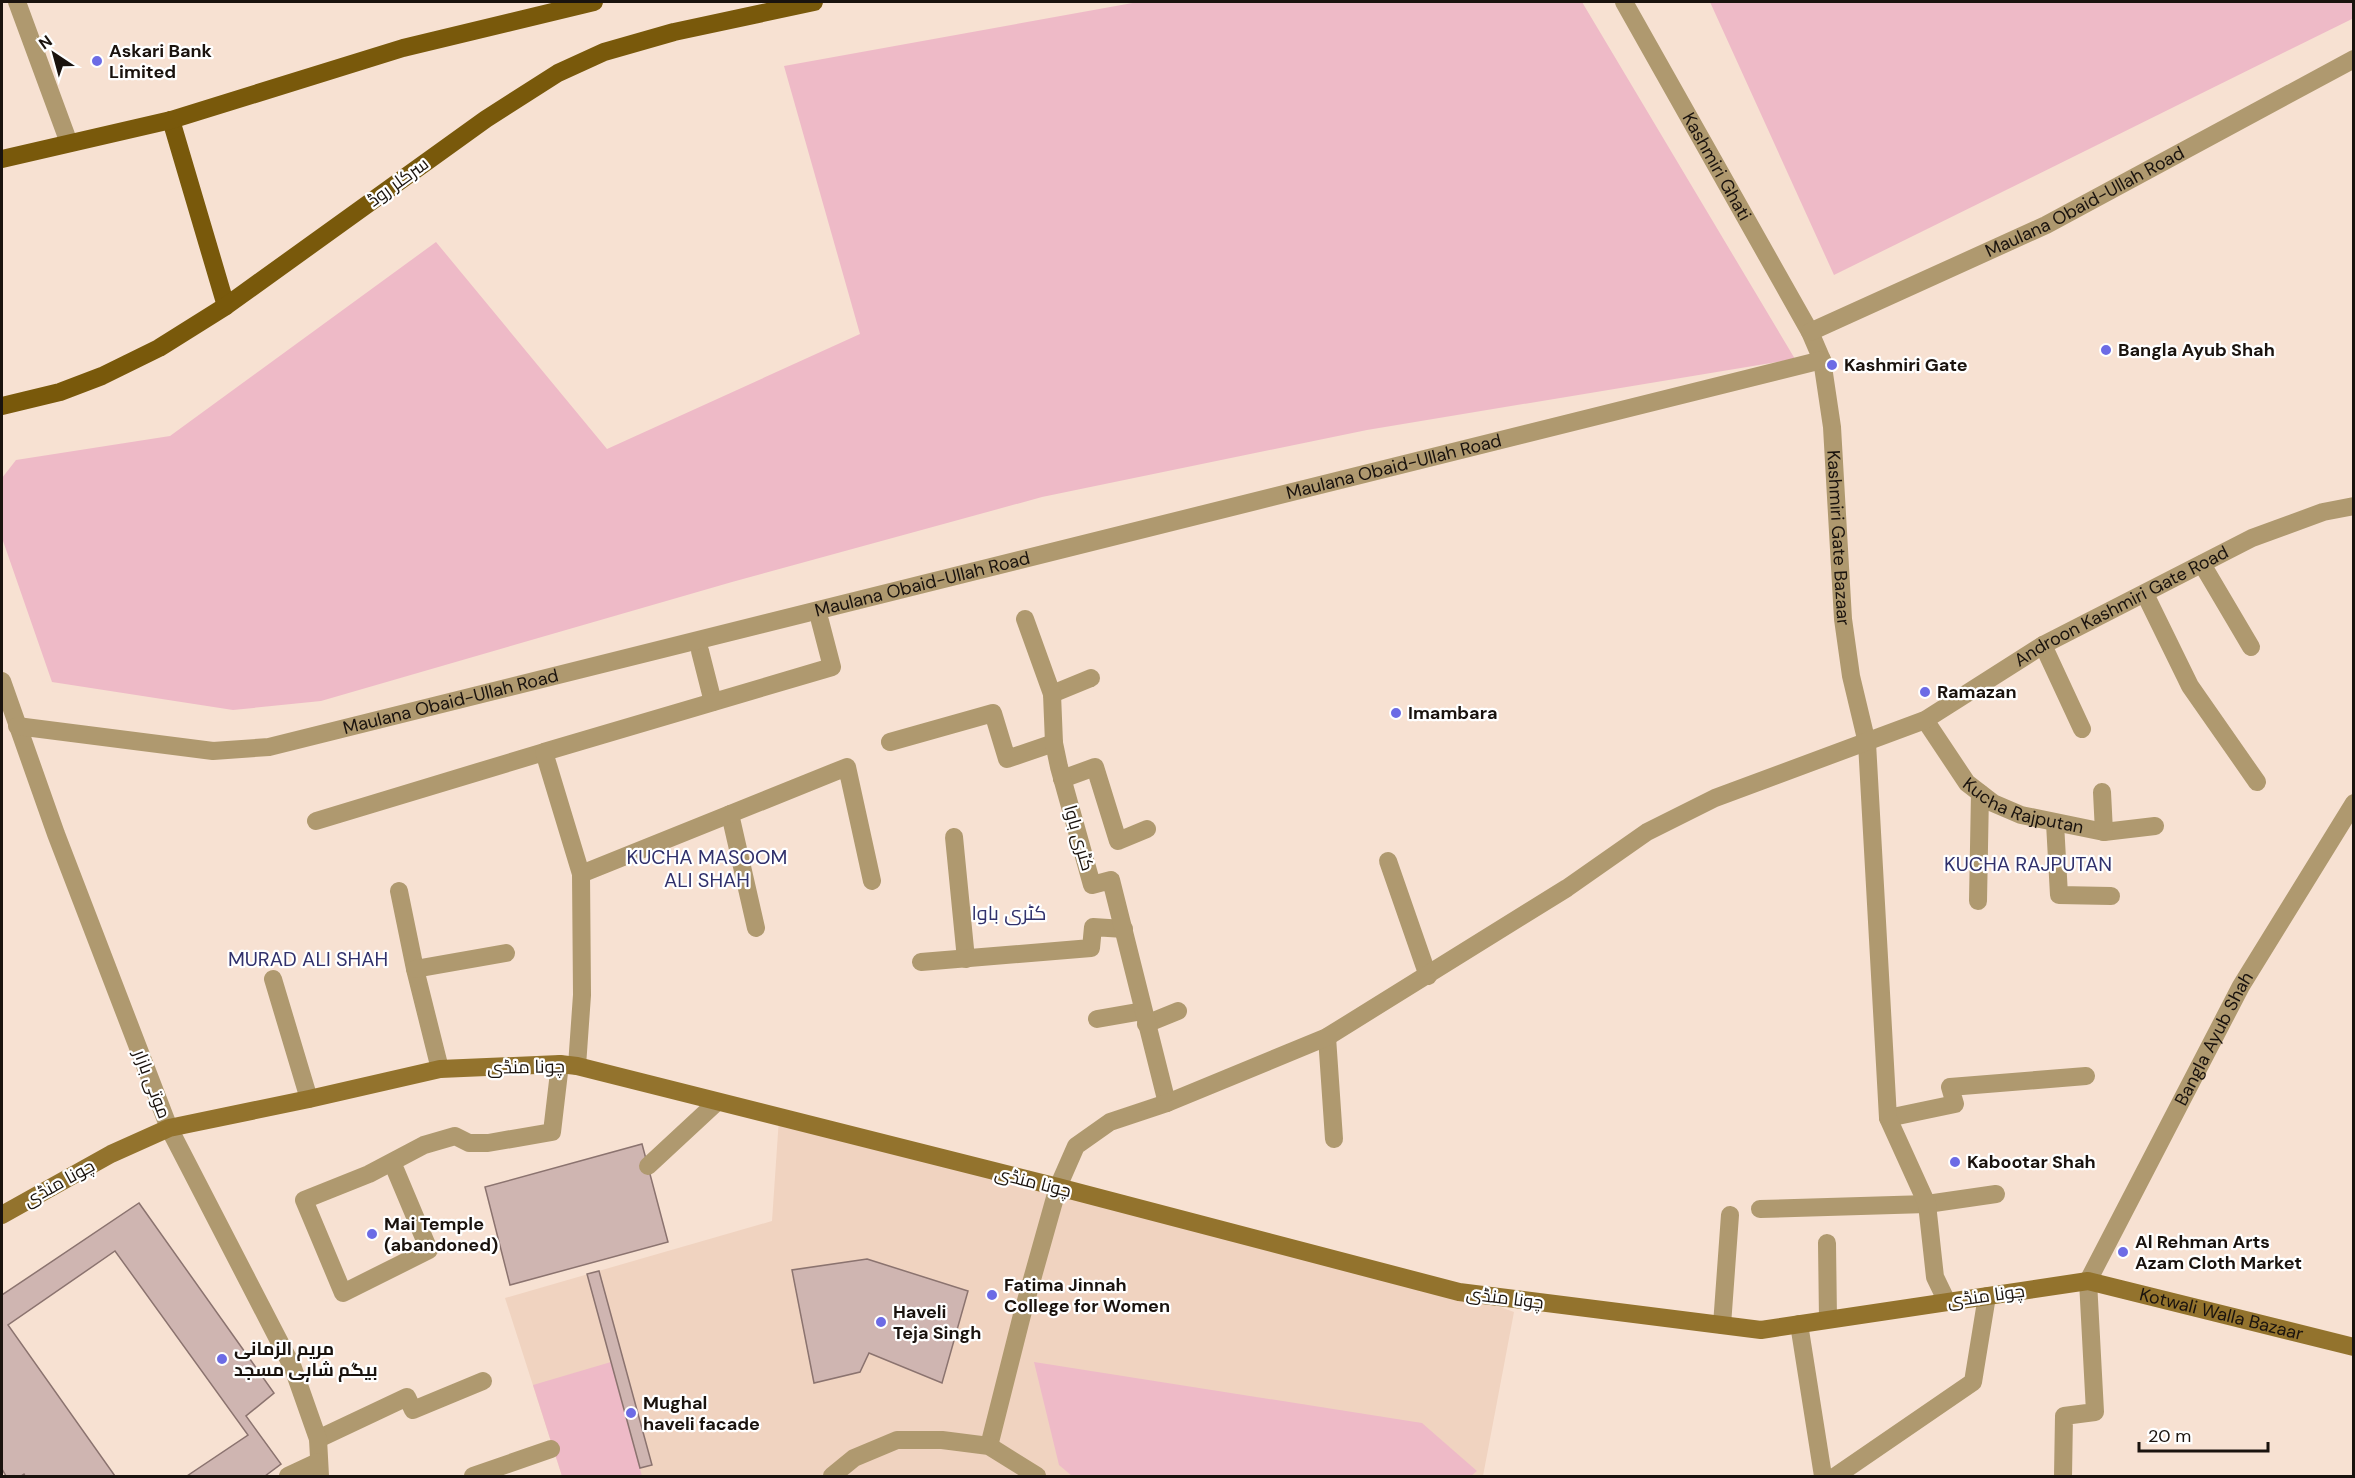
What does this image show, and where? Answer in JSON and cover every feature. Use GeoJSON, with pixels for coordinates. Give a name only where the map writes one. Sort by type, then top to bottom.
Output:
{"type":"FeatureCollection","features":[{"type":"Feature","properties":{"kind":"main road"},"geometry":{"type":"LineString","coordinates":[[2,159],[171,120],[403,48],[594,2]]}},
{"type":"Feature","properties":{"kind":"main road","name":"سرکلر روڈ"},"geometry":{"type":"LineString","coordinates":[[2,406],[60,392],[102,376],[159,348],[226,306],[486,119],[558,73],[604,52],[674,32],[814,2]]}},
{"type":"Feature","properties":{"kind":"main road"},"geometry":{"type":"LineString","coordinates":[[171,120],[226,306]]}},
{"type":"Feature","properties":{"kind":"street"},"geometry":{"type":"LineString","coordinates":[[16,2],[69,143]]}},
{"type":"Feature","properties":{"kind":"street","name":"Kashmiri Ghati"},"geometry":{"type":"LineString","coordinates":[[1624,2],[1810,332]]}},
{"type":"Feature","properties":{"kind":"street","name":"Maulana Obaid-Ullah Road"},"geometry":{"type":"LineString","coordinates":[[1810,332],[2046,225],[2354,58]]}},
{"type":"Feature","properties":{"kind":"street","name":"Kashmiri Gate Bazaar"},"geometry":{"type":"LineString","coordinates":[[1810,332],[1822,360],[1832,427],[1843,619],[1851,676],[1868,743],[1888,1118]]}},
{"type":"Feature","properties":{"kind":"street","name":"Maulana Obaid-Ullah Road"},"geometry":{"type":"LineString","coordinates":[[17,726],[213,751],[269,747],[1822,360]]}},
{"type":"Feature","properties":{"kind":"street","name":"Androon Kashmiri Gate Road"},"geometry":{"type":"LineString","coordinates":[[988,1446],[1058,1187],[1076,1146],[1110,1122],[1167,1103],[1327,1037],[1567,888],[1647,832],[1715,798],[1925,720],[2043,645],[2252,537],[2324,512],[2354,506]]}},
{"type":"Feature","properties":{"kind":"street"},"geometry":{"type":"LineString","coordinates":[[2202,564],[2251,647]]}},
{"type":"Feature","properties":{"kind":"street"},"geometry":{"type":"LineString","coordinates":[[2145,594],[2190,686],[2257,782]]}},
{"type":"Feature","properties":{"kind":"street","name":"کٹری باوا"},"geometry":{"type":"LineString","coordinates":[[1025,619],[1052,694],[1054,743],[1092,885],[1111,880],[1167,1103]]}},
{"type":"Feature","properties":{"kind":"street"},"geometry":{"type":"LineString","coordinates":[[316,821],[832,667],[820,621]]}},
{"type":"Feature","properties":{"kind":"street"},"geometry":{"type":"LineString","coordinates":[[2043,645],[2082,729]]}},
{"type":"Feature","properties":{"kind":"street"},"geometry":{"type":"LineString","coordinates":[[700,651],[713,702]]}},
{"type":"Feature","properties":{"kind":"street"},"geometry":{"type":"LineString","coordinates":[[1052,694],[1091,678]]}},
{"type":"Feature","properties":{"kind":"street","name":"موتی بازار"},"geometry":{"type":"LineString","coordinates":[[2,681],[56,834],[169,1128],[292,1368],[318,1439],[319,1469]]}},
{"type":"Feature","properties":{"kind":"street"},"geometry":{"type":"LineString","coordinates":[[890,742],[993,713],[1007,759],[1054,743]]}},
{"type":"Feature","properties":{"kind":"street","name":"Kucha Rajputan"},"geometry":{"type":"LineString","coordinates":[[1925,720],[1966,783],[1993,803],[2021,815],[2104,832],[2155,826]]}},
{"type":"Feature","properties":{"kind":"street"},"geometry":{"type":"LineString","coordinates":[[392,1162],[429,1250],[343,1293],[304,1200],[347,1184],[424,1145],[455,1136],[469,1143],[488,1143],[552,1132],[582,995],[581,874],[544,752]]}},
{"type":"Feature","properties":{"kind":"street"},"geometry":{"type":"LineString","coordinates":[[581,874],[847,767],[872,881]]}},
{"type":"Feature","properties":{"kind":"street"},"geometry":{"type":"LineString","coordinates":[[1062,779],[1095,767],[1118,840],[1147,829]]}},
{"type":"Feature","properties":{"kind":"street"},"geometry":{"type":"LineString","coordinates":[[2102,792],[2104,832]]}},
{"type":"Feature","properties":{"kind":"street"},"geometry":{"type":"LineString","coordinates":[[1978,901],[1980,793]]}},
{"type":"Feature","properties":{"kind":"street","name":"Bangla Ayub Shah"},"geometry":{"type":"LineString","coordinates":[[2088,1281],[2241,986],[2354,802]]}},
{"type":"Feature","properties":{"kind":"street"},"geometry":{"type":"LineString","coordinates":[[730,814],[756,928]]}},
{"type":"Feature","properties":{"kind":"street"},"geometry":{"type":"LineString","coordinates":[[2055,823],[2059,895],[2111,896]]}},
{"type":"Feature","properties":{"kind":"street"},"geometry":{"type":"LineString","coordinates":[[954,837],[966,959]]}},
{"type":"Feature","properties":{"kind":"street"},"geometry":{"type":"LineString","coordinates":[[1388,861],[1428,976]]}},
{"type":"Feature","properties":{"kind":"street"},"geometry":{"type":"LineString","coordinates":[[399,891],[415,969],[440,1068]]}},
{"type":"Feature","properties":{"kind":"street"},"geometry":{"type":"LineString","coordinates":[[921,962],[1091,948],[1093,927],[1124,929]]}},
{"type":"Feature","properties":{"kind":"street"},"geometry":{"type":"LineString","coordinates":[[415,969],[506,953]]}},
{"type":"Feature","properties":{"kind":"street"},"geometry":{"type":"LineString","coordinates":[[273,978],[309,1099]]}},
{"type":"Feature","properties":{"kind":"street"},"geometry":{"type":"LineString","coordinates":[[1097,1019],[1144,1017],[1178,1011]]}},
{"type":"Feature","properties":{"kind":"street"},"geometry":{"type":"LineString","coordinates":[[1327,1037],[1334,1139]]}},
{"type":"Feature","properties":{"kind":"street","name":"چونا منڈی"},"geometry":{"type":"LineString","coordinates":[[2,1215],[111,1154],[169,1128],[309,1099],[440,1068],[568,1065],[1058,1187],[1460,1292],[1761,1330],[2088,1281]]}},
{"type":"Feature","properties":{"kind":"street"},"geometry":{"type":"LineString","coordinates":[[1947,1302],[1935,1277],[1927,1204],[1888,1118],[1955,1104],[1950,1087],[2086,1076]]}},
{"type":"Feature","properties":{"kind":"street"},"geometry":{"type":"LineString","coordinates":[[648,1166],[717,1102]]}},
{"type":"Feature","properties":{"kind":"street"},"geometry":{"type":"LineString","coordinates":[[1760,1209],[1927,1204],[1996,1194]]}},
{"type":"Feature","properties":{"kind":"street"},"geometry":{"type":"LineString","coordinates":[[1722,1325],[1730,1215]]}},
{"type":"Feature","properties":{"kind":"street"},"geometry":{"type":"LineString","coordinates":[[1827,1244],[1828,1319]]}},
{"type":"Feature","properties":{"kind":"street"},"geometry":{"type":"LineString","coordinates":[[2063,1476],[2064,1416],[2095,1412],[2088,1281]]}},
{"type":"Feature","properties":{"kind":"street","name":"Kotwali Walla Bazaar"},"geometry":{"type":"LineString","coordinates":[[2088,1281],[2354,1347]]}},
{"type":"Feature","properties":{"kind":"street"},"geometry":{"type":"LineString","coordinates":[[1836,1476],[1973,1382],[1987,1296]]}},
{"type":"Feature","properties":{"kind":"street"},"geometry":{"type":"LineString","coordinates":[[1799,1324],[1823,1476]]}},
{"type":"Feature","properties":{"kind":"street"},"geometry":{"type":"LineString","coordinates":[[318,1439],[407,1397],[413,1410],[483,1381]]}},
{"type":"Feature","properties":{"kind":"street"},"geometry":{"type":"LineString","coordinates":[[832,1476],[854,1458],[897,1440],[942,1440],[988,1446],[1037,1476]]}},
{"type":"Feature","properties":{"kind":"street"},"geometry":{"type":"LineString","coordinates":[[473,1476],[551,1449]]}},
{"type":"Feature","properties":{"kind":"street"},"geometry":{"type":"LineString","coordinates":[[288,1476],[319,1469]]}},
{"type":"Feature","properties":{"kind":"shaded area"},"geometry":{"type":"Polygon","coordinates":[[[1138,2],[1582,2],[1795,359],[1367,430],[1042,497],[732,582],[321,701],[233,710],[52,682],[2,538],[2,478],[16,460],[170,436],[436,242],[607,449],[860,334],[784,66],[1138,2]]]}},
{"type":"Feature","properties":{"kind":"shaded area"},"geometry":{"type":"Polygon","coordinates":[[[1710,2],[2353,2],[2354,18],[1834,275],[1710,2]]]}},
{"type":"Feature","properties":{"kind":"shaded area","name":"Fatima Jinnah College for Women"},"geometry":{"type":"Polygon","coordinates":[[[779,1118],[1459,1292],[1514,1312],[1483,1476],[562,1476],[505,1298],[772,1221],[779,1118]]]}},
{"type":"Feature","properties":{"kind":"shaded area"},"geometry":{"type":"Polygon","coordinates":[[[611,1362],[642,1476],[562,1476],[533,1385],[611,1362]]]}},
{"type":"Feature","properties":{"kind":"shaded area"},"geometry":{"type":"Polygon","coordinates":[[[1034,1362],[1422,1423],[1477,1471],[1471,1476],[1072,1476],[1059,1465],[1034,1362]]]}},
{"type":"Feature","properties":{"kind":"building"},"geometry":{"type":"Polygon","coordinates":[[[642,1144],[668,1242],[510,1285],[485,1187],[642,1144]]]}},
{"type":"Feature","properties":{"kind":"building","name":"مریم الزمانی بیگم شاہی مسجد"},"geometry":{"type":"Polygon","coordinates":[[[139,1203],[274,1393],[246,1416],[281,1464],[265,1476],[187,1476],[248,1435],[115,1251],[8,1325],[115,1476],[25,1476],[24,1474],[6,1476],[2,1469],[2,1295],[139,1203]]]}},
{"type":"Feature","properties":{"kind":"building","name":"Haveli Teja Singh"},"geometry":{"type":"Polygon","coordinates":[[[867,1259],[968,1291],[942,1383],[869,1353],[860,1372],[814,1383],[792,1270],[867,1259]]]}},
{"type":"Feature","properties":{"kind":"building","name":"Mughal haveli facade"},"geometry":{"type":"Polygon","coordinates":[[[599,1271],[652,1465],[640,1468],[587,1274],[599,1271]]]}},
{"type":"Feature","properties":{"kind":"place","name":"Askari Bank Limited"},"geometry":{"type":"Point","coordinates":[97,61]}},
{"type":"Feature","properties":{"kind":"place","name":"Bangla Ayub Shah"},"geometry":{"type":"Point","coordinates":[2106,350]}},
{"type":"Feature","properties":{"kind":"place","name":"Kashmiri Gate"},"geometry":{"type":"Point","coordinates":[1832,365]}},
{"type":"Feature","properties":{"kind":"place","name":"Ramazan"},"geometry":{"type":"Point","coordinates":[1925,692]}},
{"type":"Feature","properties":{"kind":"place","name":"Imambara"},"geometry":{"type":"Point","coordinates":[1396,713]}},
{"type":"Feature","properties":{"kind":"place","name":"Kabootar Shah"},"geometry":{"type":"Point","coordinates":[1955,1162]}},
{"type":"Feature","properties":{"kind":"place","name":"Mai Temple (abandoned)"},"geometry":{"type":"Point","coordinates":[372,1234]}},
{"type":"Feature","properties":{"kind":"place","name":"Al Rehman Arts Azam Cloth Market"},"geometry":{"type":"Point","coordinates":[2123,1252]}},
{"type":"Feature","properties":{"kind":"place","name":"Fatima Jinnah College for Women"},"geometry":{"type":"Point","coordinates":[992,1295]}},
{"type":"Feature","properties":{"kind":"place","name":"Haveli Teja Singh"},"geometry":{"type":"Point","coordinates":[881,1322]}},
{"type":"Feature","properties":{"kind":"place","name":"مریم الزمانی بیگم شاہی مسجد"},"geometry":{"type":"Point","coordinates":[222,1359]}},
{"type":"Feature","properties":{"kind":"place","name":"Mughal haveli facade"},"geometry":{"type":"Point","coordinates":[631,1413]}},
{"type":"Feature","properties":{"kind":"district","name":"KUCHA RAJPUTAN"},"geometry":{"type":"Point","coordinates":[2028,864]}},
{"type":"Feature","properties":{"kind":"district","name":"KUCHA MASOOM ALI SHAH"},"geometry":{"type":"Point","coordinates":[707,868]}},
{"type":"Feature","properties":{"kind":"district","name":"کٹری باوا"},"geometry":{"type":"Point","coordinates":[1009,913]}},
{"type":"Feature","properties":{"kind":"district","name":"MURAD ALI SHAH"},"geometry":{"type":"Point","coordinates":[308,959]}}]}
